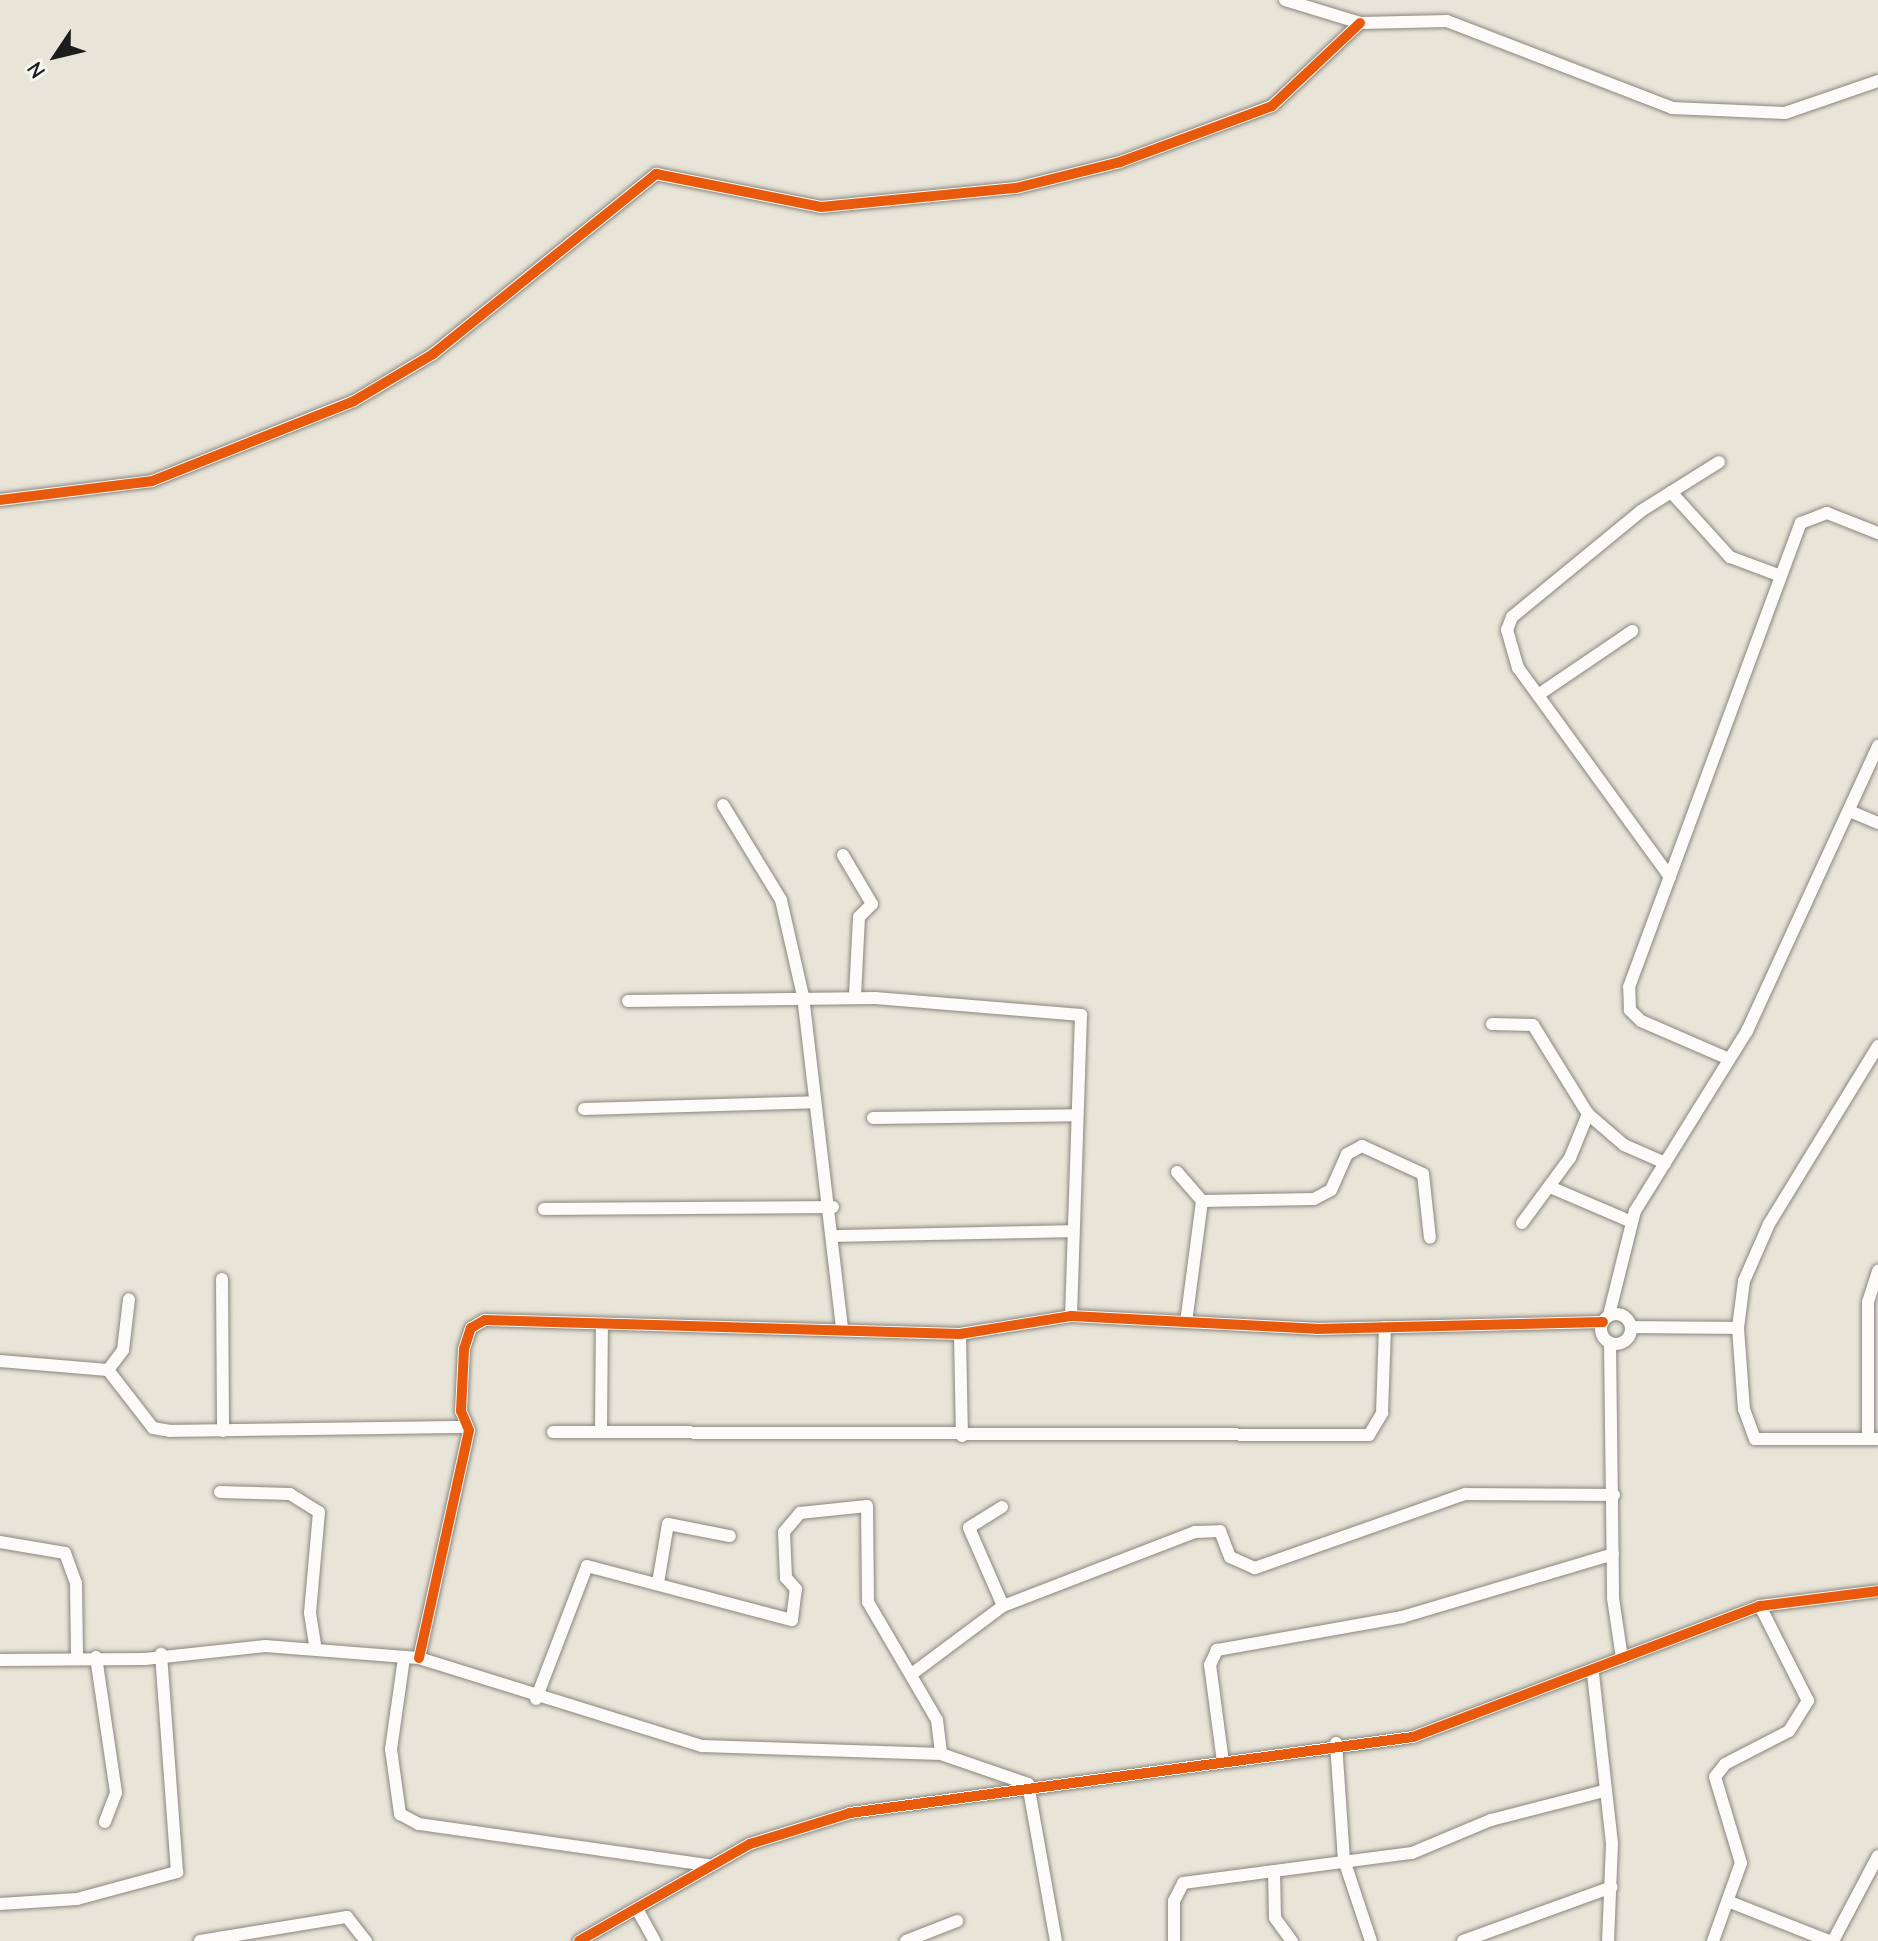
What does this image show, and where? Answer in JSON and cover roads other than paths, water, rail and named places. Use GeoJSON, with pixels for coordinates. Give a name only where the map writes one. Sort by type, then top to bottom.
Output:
{"type":"FeatureCollection","features":[{"type":"Feature","properties":{"kind":"street"},"geometry":{"type":"LineString","coordinates":[[1285,0],[1360,23],[1447,21],[1628,97],[1672,108],[1785,113],[1878,81]]}},
{"type":"Feature","properties":{"kind":"street"},"geometry":{"type":"LineString","coordinates":[[0,500],[152,481],[354,401],[433,354],[656,174],[821,207],[1016,188],[1120,162],[1272,106],[1360,23]]}},
{"type":"Feature","properties":{"kind":"street"},"geometry":{"type":"LineString","coordinates":[[1670,877],[1538,695],[1510,648],[1512,617],[1671,492],[1719,462]]}},
{"type":"Feature","properties":{"kind":"street"},"geometry":{"type":"LineString","coordinates":[[1671,492],[1730,557],[1781,576]]}},
{"type":"Feature","properties":{"kind":"street"},"geometry":{"type":"LineString","coordinates":[[1729,1059],[1630,1010],[1629,987],[1781,576],[1810,515],[1827,513],[1878,533]]}},
{"type":"Feature","properties":{"kind":"street"},"geometry":{"type":"LineString","coordinates":[[1538,695],[1632,631]]}},
{"type":"Feature","properties":{"kind":"street"},"geometry":{"type":"LineString","coordinates":[[1622,1658],[1613,1554],[1615,1372],[1610,1322],[1632,1222],[1729,1059],[1852,812],[1878,746]]}},
{"type":"Feature","properties":{"kind":"street"},"geometry":{"type":"LineString","coordinates":[[723,805],[781,900],[803,996],[815,1102],[833,1207],[842,1330]]}},
{"type":"Feature","properties":{"kind":"street"},"geometry":{"type":"LineString","coordinates":[[1852,812],[1878,823]]}},
{"type":"Feature","properties":{"kind":"street"},"geometry":{"type":"LineString","coordinates":[[843,855],[872,904],[859,917],[855,997]]}},
{"type":"Feature","properties":{"kind":"street"},"geometry":{"type":"LineString","coordinates":[[628,1001],[855,997],[1073,1010],[1086,1033],[1077,1115],[1071,1316]]}},
{"type":"Feature","properties":{"kind":"street"},"geometry":{"type":"LineString","coordinates":[[1492,1024],[1533,1025],[1588,1114],[1624,1145],[1665,1163]]}},
{"type":"Feature","properties":{"kind":"street"},"geometry":{"type":"LineString","coordinates":[[1878,1046],[1769,1224],[1744,1281],[1738,1328],[1744,1409],[1755,1439],[1873,1439],[1868,1302],[1878,1271]]}},
{"type":"Feature","properties":{"kind":"street"},"geometry":{"type":"LineString","coordinates":[[584,1109],[815,1102]]}},
{"type":"Feature","properties":{"kind":"street"},"geometry":{"type":"LineString","coordinates":[[1522,1223],[1550,1187],[1588,1114]]}},
{"type":"Feature","properties":{"kind":"street"},"geometry":{"type":"LineString","coordinates":[[873,1118],[1077,1115]]}},
{"type":"Feature","properties":{"kind":"street"},"geometry":{"type":"LineString","coordinates":[[1202,1201],[1314,1199],[1331,1190],[1347,1154],[1362,1146],[1423,1174],[1430,1238]]}},
{"type":"Feature","properties":{"kind":"street"},"geometry":{"type":"LineString","coordinates":[[1177,1172],[1202,1201],[1186,1322]]}},
{"type":"Feature","properties":{"kind":"street"},"geometry":{"type":"LineString","coordinates":[[1550,1187],[1632,1222]]}},
{"type":"Feature","properties":{"kind":"street"},"geometry":{"type":"LineString","coordinates":[[544,1209],[833,1207]]}},
{"type":"Feature","properties":{"kind":"street"},"geometry":{"type":"LineString","coordinates":[[836,1236],[1073,1231]]}},
{"type":"Feature","properties":{"kind":"street"},"geometry":{"type":"LineString","coordinates":[[222,1279],[223,1431]]}},
{"type":"Feature","properties":{"kind":"street"},"geometry":{"type":"LineString","coordinates":[[108,1370],[123,1350],[129,1299]]}},
{"type":"Feature","properties":{"kind":"street"},"geometry":{"type":"LineString","coordinates":[[419,1658],[453,1525],[467,1427],[464,1349],[471,1328],[502,1317],[602,1325],[960,1334],[1071,1316],[1385,1327],[1610,1322],[1631,1327],[1738,1328]]}},
{"type":"Feature","properties":{"kind":"street"},"geometry":{"type":"LineString","coordinates":[[1610,1322],[1625,1341]]}},
{"type":"Feature","properties":{"kind":"street"},"geometry":{"type":"LineString","coordinates":[[601,1431],[602,1325]]}},
{"type":"Feature","properties":{"kind":"street"},"geometry":{"type":"LineString","coordinates":[[553,1432],[962,1436],[1369,1435],[1382,1413],[1385,1327]]}},
{"type":"Feature","properties":{"kind":"street"},"geometry":{"type":"LineString","coordinates":[[1615,1372],[1631,1327]]}},
{"type":"Feature","properties":{"kind":"street"},"geometry":{"type":"LineString","coordinates":[[960,1334],[962,1436]]}},
{"type":"Feature","properties":{"kind":"street"},"geometry":{"type":"LineString","coordinates":[[0,1361],[108,1370],[153,1428],[223,1431],[467,1427]]}},
{"type":"Feature","properties":{"kind":"street"},"geometry":{"type":"LineString","coordinates":[[220,1492],[290,1494],[313,1503],[321,1520],[310,1613],[316,1650]]}},
{"type":"Feature","properties":{"kind":"street"},"geometry":{"type":"LineString","coordinates":[[913,1673],[1003,1606],[1195,1532],[1220,1531],[1230,1557],[1255,1568],[1465,1494],[1614,1495]]}},
{"type":"Feature","properties":{"kind":"street"},"geometry":{"type":"LineString","coordinates":[[536,1699],[587,1566],[792,1620],[796,1589],[786,1578],[784,1532],[800,1513],[867,1506],[868,1602],[913,1673],[937,1720],[941,1754]]}},
{"type":"Feature","properties":{"kind":"street"},"geometry":{"type":"LineString","coordinates":[[1002,1507],[969,1528],[1003,1606]]}},
{"type":"Feature","properties":{"kind":"street"},"geometry":{"type":"LineString","coordinates":[[658,1583],[668,1524],[730,1536]]}},
{"type":"Feature","properties":{"kind":"street"},"geometry":{"type":"LineString","coordinates":[[0,1542],[65,1553],[76,1583],[77,1656]]}},
{"type":"Feature","properties":{"kind":"street"},"geometry":{"type":"LineString","coordinates":[[1223,1762],[1210,1665],[1217,1650],[1402,1617],[1613,1554]]}},
{"type":"Feature","properties":{"kind":"street"},"geometry":{"type":"LineString","coordinates":[[579,1941],[708,1865],[850,1813],[976,1800],[1028,1784],[1223,1762],[1336,1743],[1442,1730],[1593,1674],[1622,1658],[1760,1606],[1878,1591]]}},
{"type":"Feature","properties":{"kind":"street"},"geometry":{"type":"LineString","coordinates":[[1713,1941],[1730,1902],[1741,1863],[1715,1777],[1789,1731],[1808,1701],[1760,1606]]}},
{"type":"Feature","properties":{"kind":"street"},"geometry":{"type":"LineString","coordinates":[[0,1660],[316,1650],[419,1658],[536,1699],[702,1746],[941,1754],[1028,1784]]}},
{"type":"Feature","properties":{"kind":"street"},"geometry":{"type":"LineString","coordinates":[[0,1904],[77,1899],[177,1872],[161,1654]]}},
{"type":"Feature","properties":{"kind":"street"},"geometry":{"type":"LineString","coordinates":[[96,1657],[116,1793],[105,1822]]}},
{"type":"Feature","properties":{"kind":"street"},"geometry":{"type":"LineString","coordinates":[[404,1658],[391,1749],[400,1814],[419,1824],[708,1865]]}},
{"type":"Feature","properties":{"kind":"street"},"geometry":{"type":"LineString","coordinates":[[1593,1674],[1612,1887],[1608,1941]]}},
{"type":"Feature","properties":{"kind":"street"},"geometry":{"type":"LineString","coordinates":[[1336,1743],[1344,1860],[1371,1941]]}},
{"type":"Feature","properties":{"kind":"street"},"geometry":{"type":"LineString","coordinates":[[1028,1784],[1056,1941]]}},
{"type":"Feature","properties":{"kind":"street"},"geometry":{"type":"LineString","coordinates":[[1174,1941],[1174,1901],[1183,1883],[1412,1853],[1491,1820],[1604,1791]]}},
{"type":"Feature","properties":{"kind":"street"},"geometry":{"type":"LineString","coordinates":[[1730,1902],[1831,1941],[1878,1856]]}},
{"type":"Feature","properties":{"kind":"street"},"geometry":{"type":"LineString","coordinates":[[1274,1871],[1275,1918],[1292,1941]]}},
{"type":"Feature","properties":{"kind":"street"},"geometry":{"type":"LineString","coordinates":[[1463,1941],[1612,1887]]}},
{"type":"Feature","properties":{"kind":"street"},"geometry":{"type":"LineString","coordinates":[[637,1909],[655,1941]]}},
{"type":"Feature","properties":{"kind":"street"},"geometry":{"type":"LineString","coordinates":[[200,1941],[347,1917],[366,1941]]}},
{"type":"Feature","properties":{"kind":"street"},"geometry":{"type":"LineString","coordinates":[[906,1941],[957,1921]]}}]}
